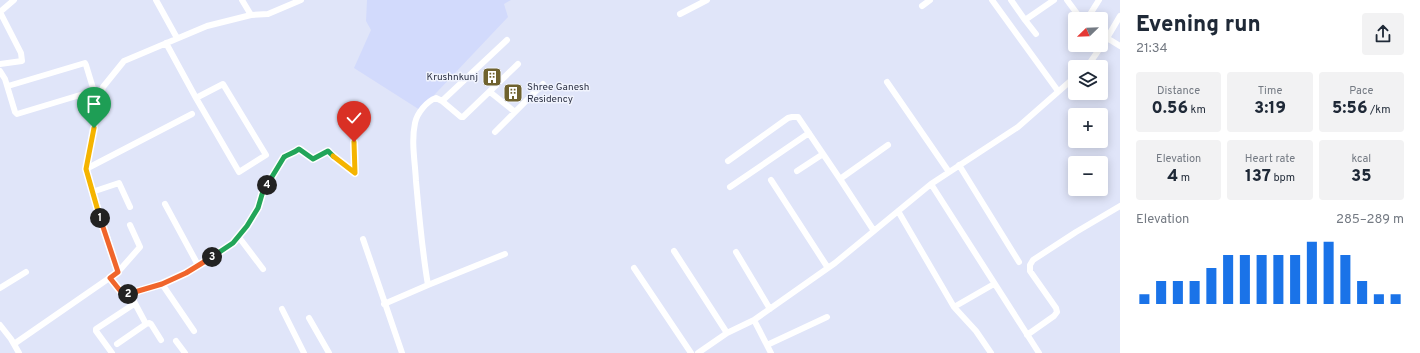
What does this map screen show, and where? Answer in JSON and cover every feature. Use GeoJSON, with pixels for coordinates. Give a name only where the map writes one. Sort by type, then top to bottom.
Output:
{"type":"FeatureCollection","features":[{"type":"Feature","properties":{"kind":"street"},"geometry":{"type":"LineString","coordinates":[[0,64],[22,61],[21,53],[0,12],[14,0]]}},
{"type":"Feature","properties":{"kind":"street"},"geometry":{"type":"LineString","coordinates":[[156,0],[177,38]]}},
{"type":"Feature","properties":{"kind":"street"},"geometry":{"type":"LineString","coordinates":[[242,0],[251,15]]}},
{"type":"Feature","properties":{"kind":"street"},"geometry":{"type":"LineString","coordinates":[[118,272],[86,169],[103,87],[124,61],[207,26],[251,15],[268,14],[301,0]]}},
{"type":"Feature","properties":{"kind":"street"},"geometry":{"type":"LineString","coordinates":[[680,14],[708,0]]}},
{"type":"Feature","properties":{"kind":"street"},"geometry":{"type":"LineString","coordinates":[[922,6],[930,0]]}},
{"type":"Feature","properties":{"kind":"street"},"geometry":{"type":"LineString","coordinates":[[992,0],[1058,91]]}},
{"type":"Feature","properties":{"kind":"street"},"geometry":{"type":"LineString","coordinates":[[1011,0],[1036,34]]}},
{"type":"Feature","properties":{"kind":"street"},"geometry":{"type":"LineString","coordinates":[[1026,20],[1054,0]]}},
{"type":"Feature","properties":{"kind":"street"},"geometry":{"type":"LineString","coordinates":[[1067,0],[1076,12]]}},
{"type":"Feature","properties":{"kind":"street"},"geometry":{"type":"LineString","coordinates":[[1091,12],[1099,0]]}},
{"type":"Feature","properties":{"kind":"street"},"geometry":{"type":"LineString","coordinates":[[1108,34],[1120,16]]}},
{"type":"Feature","properties":{"kind":"street"},"geometry":{"type":"LineString","coordinates":[[442,101],[506,40]]}},
{"type":"Feature","properties":{"kind":"street"},"geometry":{"type":"LineString","coordinates":[[1108,42],[1120,46]]}},
{"type":"Feature","properties":{"kind":"street"},"geometry":{"type":"LineString","coordinates":[[166,43],[196,98],[239,172],[266,155],[224,84],[196,98]]}},
{"type":"Feature","properties":{"kind":"street"},"geometry":{"type":"LineString","coordinates":[[0,71],[8,86],[15,112],[17,114],[90,92],[93,88],[85,63],[8,86]]}},
{"type":"Feature","properties":{"kind":"street"},"geometry":{"type":"LineString","coordinates":[[428,284],[419,218],[413,143],[415,121],[421,110],[432,99],[436,98],[442,101],[461,117],[464,117],[518,64]]}},
{"type":"Feature","properties":{"kind":"street"},"geometry":{"type":"LineString","coordinates":[[887,82],[949,172]]}},
{"type":"Feature","properties":{"kind":"street"},"geometry":{"type":"LineString","coordinates":[[698,353],[727,333],[754,320],[828,268],[874,232],[930,184],[1018,127],[1068,83]]}},
{"type":"Feature","properties":{"kind":"street"},"geometry":{"type":"LineString","coordinates":[[495,132],[543,84]]}},
{"type":"Feature","properties":{"kind":"street"},"geometry":{"type":"LineString","coordinates":[[490,92],[515,112]]}},
{"type":"Feature","properties":{"kind":"street"},"geometry":{"type":"LineString","coordinates":[[86,169],[192,114]]}},
{"type":"Feature","properties":{"kind":"street"},"geometry":{"type":"LineString","coordinates":[[728,161],[792,117],[798,118],[874,232]]}},
{"type":"Feature","properties":{"kind":"street"},"geometry":{"type":"LineString","coordinates":[[730,187],[809,133]]}},
{"type":"Feature","properties":{"kind":"street"},"geometry":{"type":"LineString","coordinates":[[110,278],[122,293],[130,294],[162,284],[186,273],[233,243],[247,226],[258,208],[263,191],[284,157],[292,155],[299,149],[313,159],[328,151],[355,173],[354,142]]}},
{"type":"Feature","properties":{"kind":"street"},"geometry":{"type":"LineString","coordinates":[[840,179],[888,145]]}},
{"type":"Feature","properties":{"kind":"street"},"geometry":{"type":"LineString","coordinates":[[797,171],[823,154]]}},
{"type":"Feature","properties":{"kind":"street"},"geometry":{"type":"LineString","coordinates":[[960,165],[1019,262]]}},
{"type":"Feature","properties":{"kind":"street"},"geometry":{"type":"LineString","coordinates":[[771,180],[828,268]]}},
{"type":"Feature","properties":{"kind":"street"},"geometry":{"type":"LineString","coordinates":[[92,192],[119,183],[130,207]]}},
{"type":"Feature","properties":{"kind":"street"},"geometry":{"type":"LineString","coordinates":[[930,184],[1039,353]]}},
{"type":"Feature","properties":{"kind":"street"},"geometry":{"type":"LineString","coordinates":[[165,204],[198,265]]}},
{"type":"Feature","properties":{"kind":"street"},"geometry":{"type":"LineString","coordinates":[[1026,335],[1054,316],[1057,312],[1056,308],[1030,270],[1030,265],[1033,260],[1120,206]]}},
{"type":"Feature","properties":{"kind":"street"},"geometry":{"type":"LineString","coordinates":[[898,211],[954,307],[976,331],[991,353]]}},
{"type":"Feature","properties":{"kind":"street"},"geometry":{"type":"LineString","coordinates":[[14,344],[118,272],[140,247],[130,225]]}},
{"type":"Feature","properties":{"kind":"street"},"geometry":{"type":"LineString","coordinates":[[238,236],[263,269]]}},
{"type":"Feature","properties":{"kind":"street"},"geometry":{"type":"LineString","coordinates":[[363,239],[402,353]]}},
{"type":"Feature","properties":{"kind":"street"},"geometry":{"type":"LineString","coordinates":[[674,251],[727,333]]}},
{"type":"Feature","properties":{"kind":"street"},"geometry":{"type":"LineString","coordinates":[[736,252],[770,309]]}},
{"type":"Feature","properties":{"kind":"street"},"geometry":{"type":"LineString","coordinates":[[384,304],[428,284],[505,254]]}},
{"type":"Feature","properties":{"kind":"street"},"geometry":{"type":"LineString","coordinates":[[634,268],[691,353]]}},
{"type":"Feature","properties":{"kind":"street"},"geometry":{"type":"LineString","coordinates":[[0,288],[26,272]]}},
{"type":"Feature","properties":{"kind":"street"},"geometry":{"type":"LineString","coordinates":[[162,284],[194,331]]}},
{"type":"Feature","properties":{"kind":"street"},"geometry":{"type":"LineString","coordinates":[[954,307],[994,284]]}},
{"type":"Feature","properties":{"kind":"street"},"geometry":{"type":"LineString","coordinates":[[130,294],[146,324]]}},
{"type":"Feature","properties":{"kind":"street"},"geometry":{"type":"LineString","coordinates":[[112,353],[96,329],[134,304]]}},
{"type":"Feature","properties":{"kind":"street"},"geometry":{"type":"LineString","coordinates":[[282,310],[304,353]]}},
{"type":"Feature","properties":{"kind":"street"},"geometry":{"type":"LineString","coordinates":[[767,345],[827,317]]}},
{"type":"Feature","properties":{"kind":"street"},"geometry":{"type":"LineString","coordinates":[[309,318],[329,353]]}},
{"type":"Feature","properties":{"kind":"street"},"geometry":{"type":"LineString","coordinates":[[754,320],[770,353]]}},
{"type":"Feature","properties":{"kind":"street"},"geometry":{"type":"LineString","coordinates":[[117,344],[149,323],[161,340]]}},
{"type":"Feature","properties":{"kind":"street"},"geometry":{"type":"LineString","coordinates":[[0,325],[19,353]]}},
{"type":"Feature","properties":{"kind":"street"},"geometry":{"type":"LineString","coordinates":[[176,341],[185,353]]}},
{"type":"Feature","properties":{"kind":"shaded area"},"geometry":{"type":"Polygon","coordinates":[[[367,0],[511,0],[504,4],[508,17],[420,110],[354,68],[371,30],[366,21],[367,0]]]}},
{"type":"Feature","properties":{"kind":"place","name":"Krushnkunj"},"geometry":{"type":"Point","coordinates":[492,77]}},
{"type":"Feature","properties":{"kind":"place","name":"Shree Ganesh Residency"},"geometry":{"type":"Point","coordinates":[513,93]}},
{"type":"Feature","properties":{"kind":"route"},"geometry":{"type":"LineString","coordinates":[[94,128],[86,169],[118,272],[110,278],[122,293],[130,294],[162,284],[186,273],[233,243],[247,226],[258,208],[263,191],[284,157],[292,155],[299,149],[313,159],[328,151],[355,173],[354,142]]}}]}
